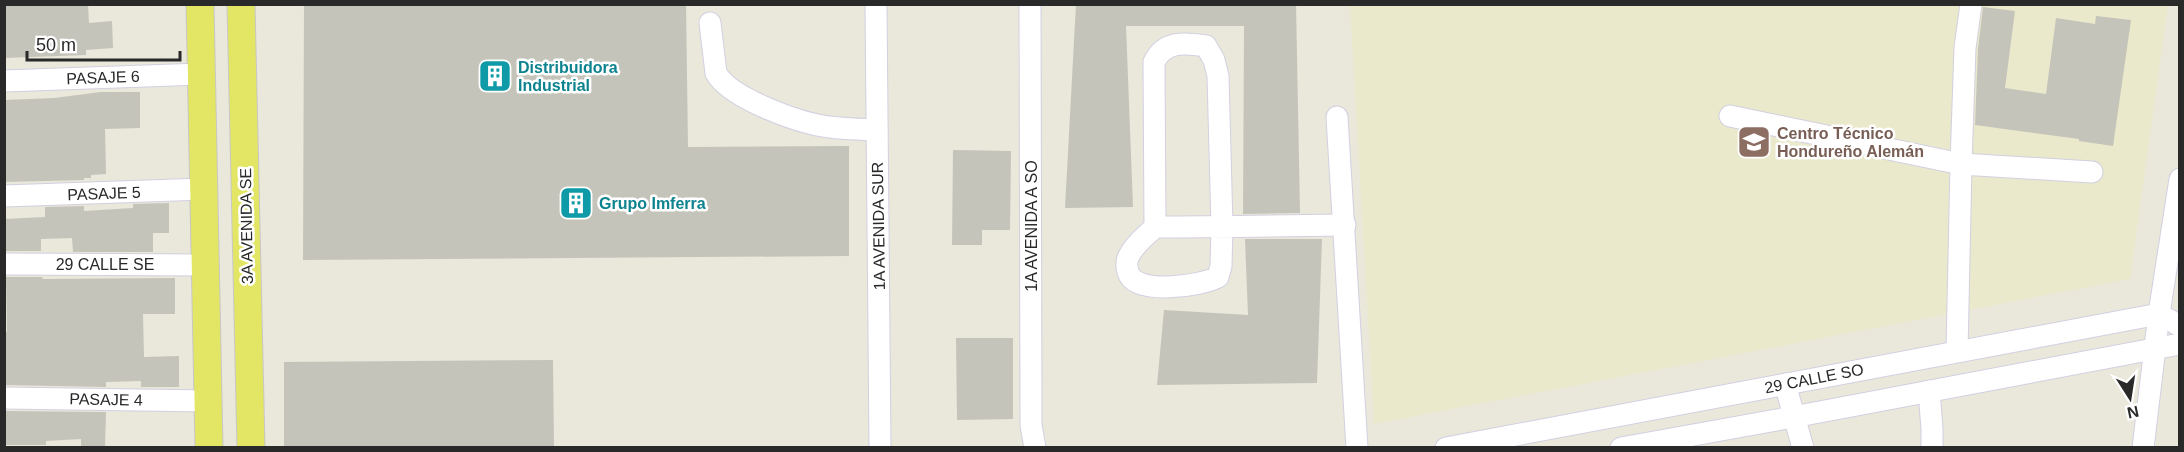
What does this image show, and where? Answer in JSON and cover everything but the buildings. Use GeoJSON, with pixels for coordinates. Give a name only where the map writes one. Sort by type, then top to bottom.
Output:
{"type":"FeatureCollection","features":[{"type":"Feature","properties":{"kind":"main road"},"geometry":{"type":"LineString","coordinates":[[200,4],[209,447]]}},
{"type":"Feature","properties":{"kind":"main road","name":"3A AVENIDA SE"},"geometry":{"type":"LineString","coordinates":[[241,4],[250,447]]}},
{"type":"Feature","properties":{"kind":"street","name":"1A AVENIDA SUR"},"geometry":{"type":"LineString","coordinates":[[876,4],[880,447]]}},
{"type":"Feature","properties":{"kind":"street","name":"1A AVENIDA A SO"},"geometry":{"type":"LineString","coordinates":[[1030,4],[1031,425],[1035,447]]}},
{"type":"Feature","properties":{"kind":"street"},"geometry":{"type":"LineString","coordinates":[[1957,351],[1965,48],[1971,4]]}},
{"type":"Feature","properties":{"kind":"street"},"geometry":{"type":"LineString","coordinates":[[710,23],[716,73],[720,80],[731,89],[773,112],[818,125],[877,130]]}},
{"type":"Feature","properties":{"kind":"street"},"geometry":{"type":"LineString","coordinates":[[1155,227],[1154,62],[1159,52],[1169,46],[1188,44],[1206,46],[1214,60],[1218,76],[1222,227],[1221,266],[1218,277],[1208,282],[1153,287],[1142,285],[1129,276],[1126,264],[1130,252],[1155,227],[1222,227],[1345,225]]}},
{"type":"Feature","properties":{"kind":"street","name":"PASAJE 6"},"geometry":{"type":"LineString","coordinates":[[4,81],[202,74]]}},
{"type":"Feature","properties":{"kind":"street"},"geometry":{"type":"LineString","coordinates":[[1336,117],[1358,447]]}},
{"type":"Feature","properties":{"kind":"street"},"geometry":{"type":"LineString","coordinates":[[1730,117],[1961,164],[2092,172]]}},
{"type":"Feature","properties":{"kind":"street"},"geometry":{"type":"LineString","coordinates":[[2143,447],[2159,314],[2180,179]]}},
{"type":"Feature","properties":{"kind":"street","name":"PASAJE 5"},"geometry":{"type":"LineString","coordinates":[[4,196],[204,189]]}},
{"type":"Feature","properties":{"kind":"street","name":"29 CALLE SE"},"geometry":{"type":"LineString","coordinates":[[4,264],[206,264]]}},
{"type":"Feature","properties":{"kind":"street"},"geometry":{"type":"LineString","coordinates":[[2159,314],[2180,326]]}},
{"type":"Feature","properties":{"kind":"street","name":"29 CALLE SO"},"geometry":{"type":"LineString","coordinates":[[1446,447],[2159,314]]}},
{"type":"Feature","properties":{"kind":"street"},"geometry":{"type":"LineString","coordinates":[[1621,447],[1710,433],[2180,344]]}},
{"type":"Feature","properties":{"kind":"street"},"geometry":{"type":"LineString","coordinates":[[1785,384],[1803,447]]}},
{"type":"Feature","properties":{"kind":"street"},"geometry":{"type":"LineString","coordinates":[[1929,392],[1932,447]]}},
{"type":"Feature","properties":{"kind":"street","name":"PASAJE 4"},"geometry":{"type":"LineString","coordinates":[[4,398],[208,401]]}},
{"type":"Feature","properties":{"kind":"street"},"geometry":{"type":"LineString","coordinates":[[1704,399],[1710,433]]}},
{"type":"Feature","properties":{"kind":"shaded area","name":"Centro Técnico Hondureño Alemán"},"geometry":{"type":"Polygon","coordinates":[[[1350,5],[2168,5],[2130,279],[1374,424],[1350,5]]]}},
{"type":"Feature","properties":{"kind":"place","name":"Distribuidora Industrial"},"geometry":{"type":"Point","coordinates":[495,76]}},
{"type":"Feature","properties":{"kind":"place","name":"Centro Técnico Hondureño Alemán"},"geometry":{"type":"Point","coordinates":[1754,142]}},
{"type":"Feature","properties":{"kind":"place","name":"Grupo Imferra"},"geometry":{"type":"Point","coordinates":[576,203]}}]}
